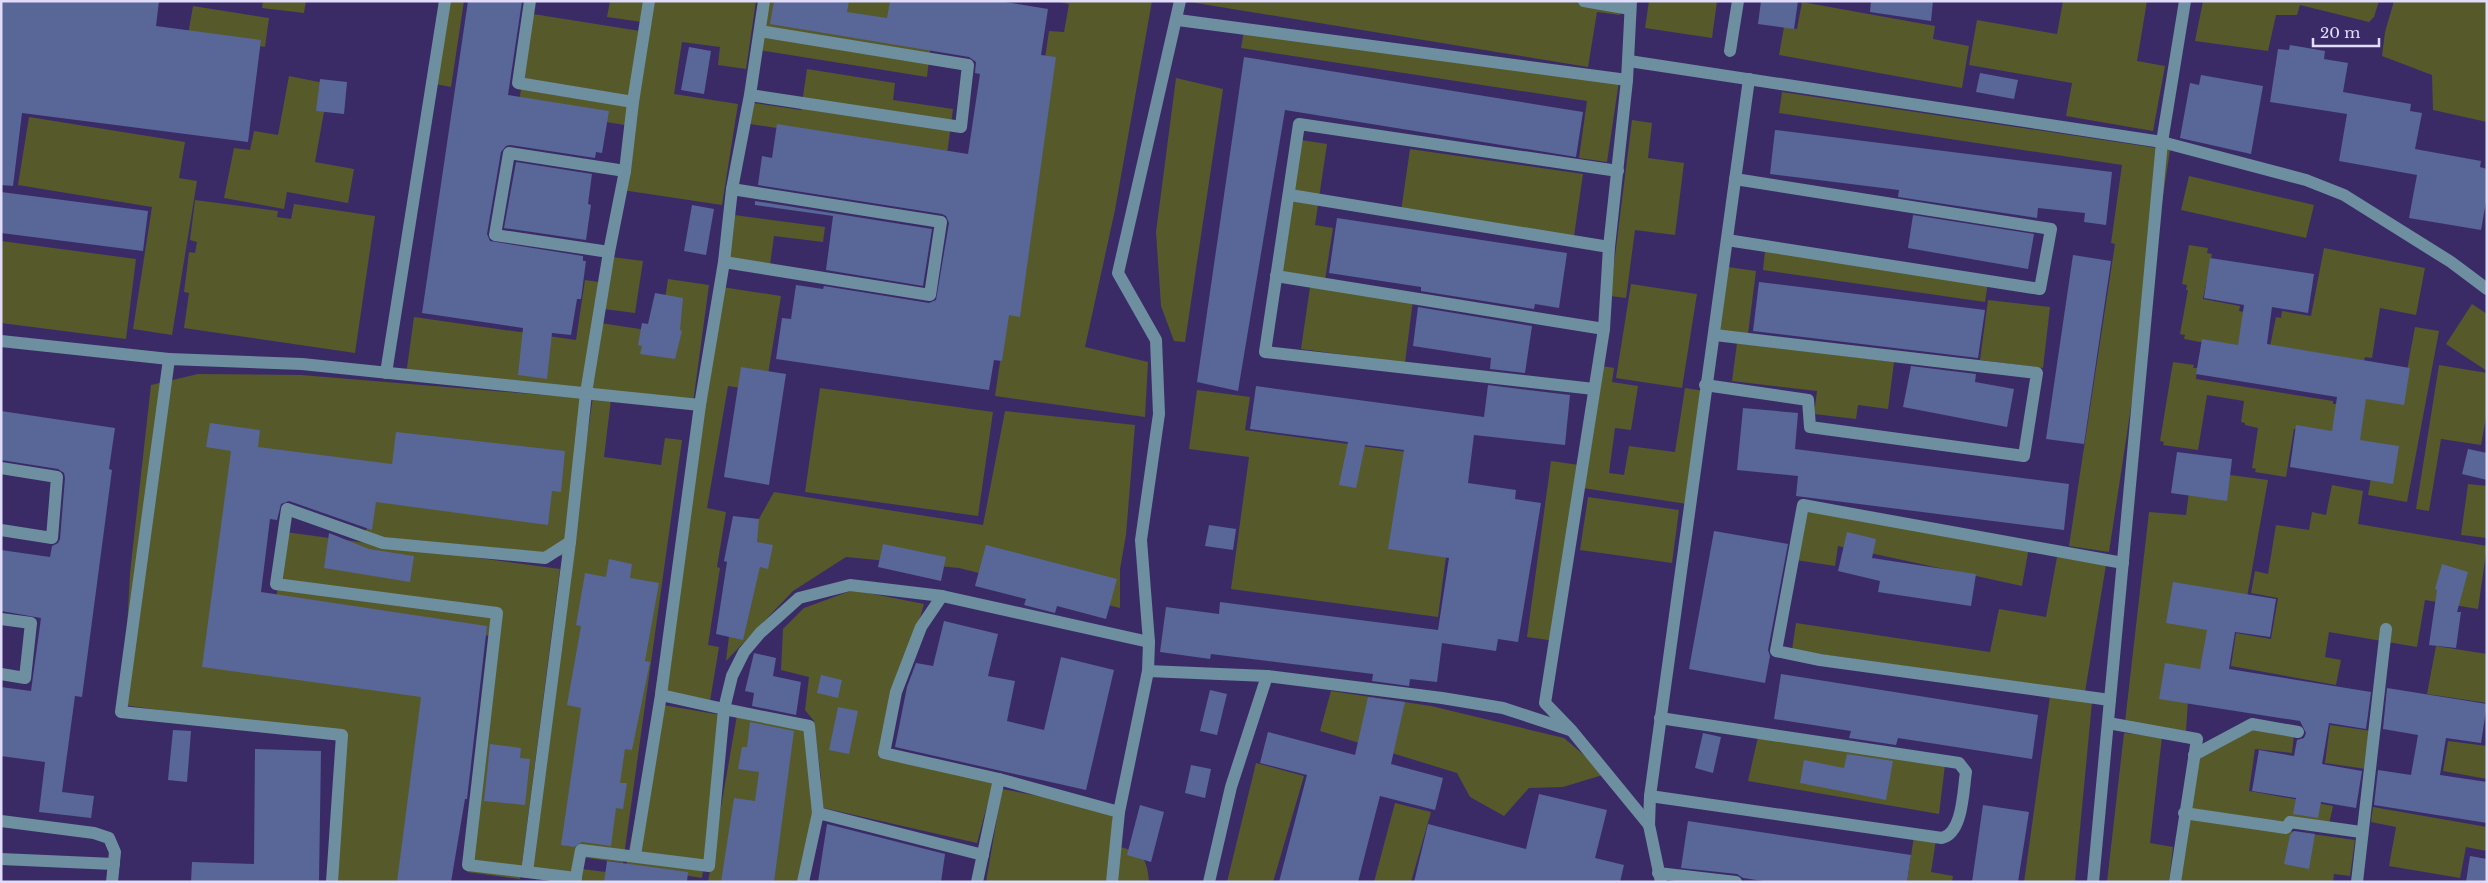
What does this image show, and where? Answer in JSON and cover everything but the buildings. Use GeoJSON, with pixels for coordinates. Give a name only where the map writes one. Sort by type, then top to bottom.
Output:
{"type":"FeatureCollection","features":[{"type":"Feature","properties":{"kind":"lane"},"geometry":{"type":"LineString","coordinates":[[386,373],[445,1]]}},
{"type":"Feature","properties":{"kind":"lane"},"geometry":{"type":"LineString","coordinates":[[530,1],[518,83],[633,102]]}},
{"type":"Feature","properties":{"kind":"lane"},"geometry":{"type":"LineString","coordinates":[[527,872],[570,542],[586,393],[609,252],[625,171],[633,102],[649,1]]}},
{"type":"Feature","properties":{"kind":"lane"},"geometry":{"type":"LineString","coordinates":[[634,856],[661,695],[700,405],[724,262],[732,190],[750,95],[764,1]]}},
{"type":"Feature","properties":{"kind":"lane"},"geometry":{"type":"LineString","coordinates":[[1112,882],[1119,812],[1148,671],[1149,642],[1141,540],[1159,414],[1156,340],[1118,273],[1178,20],[1180,1]]}},
{"type":"Feature","properties":{"kind":"lane"},"geometry":{"type":"LineString","coordinates":[[1584,1],[1631,5],[1629,61],[1609,247],[1604,329],[1545,703],[1572,731],[1649,825]]}},
{"type":"Feature","properties":{"kind":"lane"},"geometry":{"type":"LineString","coordinates":[[1730,51],[1738,1]]}},
{"type":"Feature","properties":{"kind":"lane"},"geometry":{"type":"LineString","coordinates":[[2094,882],[2162,142],[2185,1]]}},
{"type":"Feature","properties":{"kind":"lane"},"geometry":{"type":"LineString","coordinates":[[1178,20],[1627,80]]}},
{"type":"Feature","properties":{"kind":"lane"},"geometry":{"type":"LineString","coordinates":[[750,95],[961,127],[968,64],[760,31]]}},
{"type":"Feature","properties":{"kind":"lane"},"geometry":{"type":"LineString","coordinates":[[1629,61],[2162,142],[2306,180],[2344,195],[2451,262],[2487,288]]}},
{"type":"Feature","properties":{"kind":"lane"},"geometry":{"type":"LineString","coordinates":[[1736,882],[1660,877],[1649,825],[1650,796],[1660,718],[1706,384],[1715,335],[1749,79]]}},
{"type":"Feature","properties":{"kind":"lane"},"geometry":{"type":"LineString","coordinates":[[1594,389],[1265,352],[1290,195],[1299,124],[1618,171]]}},
{"type":"Feature","properties":{"kind":"lane"},"geometry":{"type":"LineString","coordinates":[[609,252],[495,235],[509,153],[625,171]]}},
{"type":"Feature","properties":{"kind":"lane"},"geometry":{"type":"LineString","coordinates":[[1727,240],[2040,289],[2051,229],[1735,179]]}},
{"type":"Feature","properties":{"kind":"lane"},"geometry":{"type":"LineString","coordinates":[[724,262],[930,295],[941,222],[732,190]]}},
{"type":"Feature","properties":{"kind":"lane"},"geometry":{"type":"LineString","coordinates":[[1290,195],[1609,247]]}},
{"type":"Feature","properties":{"kind":"lane"},"geometry":{"type":"LineString","coordinates":[[1276,276],[1604,329]]}},
{"type":"Feature","properties":{"kind":"lane"},"geometry":{"type":"LineString","coordinates":[[1706,384],[1808,400],[1810,427],[2024,456],[2037,373],[1715,335]]}},
{"type":"Feature","properties":{"kind":"lane"},"geometry":{"type":"LineString","coordinates":[[1,341],[169,359],[302,364],[700,405]]}},
{"type":"Feature","properties":{"kind":"lane"},"geometry":{"type":"LineString","coordinates":[[169,359],[121,712],[342,735],[332,882]]}},
{"type":"Feature","properties":{"kind":"lane"},"geometry":{"type":"LineString","coordinates":[[1,468],[57,477],[52,538],[1,530]]}},
{"type":"Feature","properties":{"kind":"lane"},"geometry":{"type":"LineString","coordinates":[[2110,700],[1829,661],[1776,651],[1803,505],[2123,562]]}},
{"type":"Feature","properties":{"kind":"lane"},"geometry":{"type":"LineString","coordinates":[[570,542],[545,558],[383,543],[287,509],[276,584],[497,613],[468,865],[575,880],[581,850],[710,866],[724,709],[732,676],[744,652],[760,633],[799,598],[850,585],[942,596],[1149,642]]}},
{"type":"Feature","properties":{"kind":"lane"},"geometry":{"type":"LineString","coordinates":[[942,596],[921,627],[896,692],[884,754],[999,780],[1119,812]]}},
{"type":"Feature","properties":{"kind":"lane"},"geometry":{"type":"LineString","coordinates":[[1,619],[31,623],[25,678],[1,674]]}},
{"type":"Feature","properties":{"kind":"lane"},"geometry":{"type":"LineString","coordinates":[[2357,882],[2386,629]]}},
{"type":"Feature","properties":{"kind":"lane"},"geometry":{"type":"LineString","coordinates":[[1148,671],[1267,676],[1442,698],[1494,707],[1572,731]]}},
{"type":"Feature","properties":{"kind":"lane"},"geometry":{"type":"LineString","coordinates":[[1209,882],[1231,787],[1267,676]]}},
{"type":"Feature","properties":{"kind":"lane"},"geometry":{"type":"LineString","coordinates":[[661,695],[809,726],[818,812],[803,882]]}},
{"type":"Feature","properties":{"kind":"lane"},"geometry":{"type":"LineString","coordinates":[[1650,796],[1942,838],[1950,836],[1956,827],[1966,772],[1959,762],[1660,718]]}},
{"type":"Feature","properties":{"kind":"lane"},"geometry":{"type":"LineString","coordinates":[[2108,723],[2196,739],[2175,882]]}},
{"type":"Feature","properties":{"kind":"lane"},"geometry":{"type":"LineString","coordinates":[[2194,755],[2252,724],[2298,732]]}},
{"type":"Feature","properties":{"kind":"lane"},"geometry":{"type":"LineString","coordinates":[[977,882],[999,780]]}},
{"type":"Feature","properties":{"kind":"lane"},"geometry":{"type":"LineString","coordinates":[[818,812],[983,855]]}},
{"type":"Feature","properties":{"kind":"lane"},"geometry":{"type":"LineString","coordinates":[[2184,813],[2286,828],[2290,822],[2362,832]]}},
{"type":"Feature","properties":{"kind":"lane"},"geometry":{"type":"LineString","coordinates":[[1,821],[94,833],[109,838],[115,852],[112,882]]}},
{"type":"Feature","properties":{"kind":"lane"},"geometry":{"type":"LineString","coordinates":[[1,859],[114,864]]}},
{"type":"Feature","properties":{"kind":"green space"},"geometry":{"type":"Polygon","coordinates":[[[263,1],[306,1],[304,13],[262,8],[263,1]]]}},
{"type":"Feature","properties":{"kind":"green space"},"geometry":{"type":"Polygon","coordinates":[[[448,1],[464,1],[451,87],[435,84],[448,1]]]}},
{"type":"Feature","properties":{"kind":"green space"},"geometry":{"type":"Polygon","coordinates":[[[610,1],[645,1],[642,22],[607,17],[610,1]]]}},
{"type":"Feature","properties":{"kind":"green space"},"geometry":{"type":"Polygon","coordinates":[[[652,1],[756,1],[746,69],[718,65],[720,47],[682,42],[674,94],[738,104],[722,205],[622,190],[652,1]]]}},
{"type":"Feature","properties":{"kind":"green space"},"geometry":{"type":"Polygon","coordinates":[[[768,1],[936,1],[927,77],[759,50],[768,1]]]}},
{"type":"Feature","properties":{"kind":"green space"},"geometry":{"type":"Polygon","coordinates":[[[1055,1],[1152,1],[1115,210],[1085,347],[1148,362],[1145,417],[995,396],[1049,31],[1064,32],[1069,4],[1055,1]]]}},
{"type":"Feature","properties":{"kind":"green space"},"geometry":{"type":"Polygon","coordinates":[[[1622,1],[1620,15],[1597,12],[1588,67],[1190,2],[1622,1]]]}},
{"type":"Feature","properties":{"kind":"green space"},"geometry":{"type":"Polygon","coordinates":[[[1649,1],[1717,1],[1712,38],[1645,28],[1649,1]]]}},
{"type":"Feature","properties":{"kind":"green space"},"geometry":{"type":"Polygon","coordinates":[[[2063,1],[2147,1],[2137,61],[2165,66],[2153,131],[2066,116],[2072,83],[1969,65],[1977,20],[2057,34],[2063,1]]]}},
{"type":"Feature","properties":{"kind":"green space"},"geometry":{"type":"Polygon","coordinates":[[[2203,1],[2379,1],[2374,17],[2369,22],[2300,5],[2297,15],[2276,15],[2268,51],[2195,41],[2203,1]]]}},
{"type":"Feature","properties":{"kind":"green space"},"geometry":{"type":"Polygon","coordinates":[[[2394,1],[2487,1],[2487,122],[2433,110],[2432,75],[2382,56],[2385,32],[2394,1]]]}},
{"type":"Feature","properties":{"kind":"green space"},"geometry":{"type":"Polygon","coordinates":[[[1802,2],[1935,26],[1933,39],[1969,46],[1962,88],[1779,55],[1784,27],[1797,29],[1802,2]]]}},
{"type":"Feature","properties":{"kind":"green space"},"geometry":{"type":"Polygon","coordinates":[[[193,6],[269,18],[265,47],[188,35],[193,6]]]}},
{"type":"Feature","properties":{"kind":"green space"},"geometry":{"type":"Polygon","coordinates":[[[533,14],[640,31],[625,125],[518,108],[533,14]]]}},
{"type":"Feature","properties":{"kind":"green space"},"geometry":{"type":"Polygon","coordinates":[[[1245,24],[1619,81],[1607,162],[1579,158],[1587,101],[1241,48],[1245,24]]]}},
{"type":"Feature","properties":{"kind":"green space"},"geometry":{"type":"Polygon","coordinates":[[[807,69],[895,83],[893,100],[953,109],[947,154],[750,124],[754,103],[801,110],[807,69]]]}},
{"type":"Feature","properties":{"kind":"green space"},"geometry":{"type":"Polygon","coordinates":[[[289,76],[329,84],[315,162],[354,169],[348,203],[287,192],[284,209],[224,198],[234,148],[250,150],[254,131],[278,135],[289,76]]]}},
{"type":"Feature","properties":{"kind":"green space"},"geometry":{"type":"Polygon","coordinates":[[[1176,78],[1223,89],[1185,342],[1174,341],[1161,306],[1156,232],[1176,78]]]}},
{"type":"Feature","properties":{"kind":"green space"},"geometry":{"type":"Polygon","coordinates":[[[1782,92],[2170,150],[2109,552],[2069,546],[2115,244],[2111,243],[2122,165],[1779,113],[1782,92]]]}},
{"type":"Feature","properties":{"kind":"green space"},"geometry":{"type":"Polygon","coordinates":[[[29,117],[185,142],[179,178],[197,181],[172,335],[133,329],[152,207],[18,185],[29,117]]]}},
{"type":"Feature","properties":{"kind":"green space"},"geometry":{"type":"Polygon","coordinates":[[[1632,120],[1652,123],[1648,158],[1684,163],[1675,235],[1635,230],[1626,298],[1610,296],[1632,120]]]}},
{"type":"Feature","properties":{"kind":"green space"},"geometry":{"type":"Polygon","coordinates":[[[1301,140],[1327,144],[1315,225],[1333,228],[1325,280],[1280,273],[1301,140]]]}},
{"type":"Feature","properties":{"kind":"green space"},"geometry":{"type":"Polygon","coordinates":[[[1410,149],[1583,174],[1573,243],[1400,218],[1410,149]]]}},
{"type":"Feature","properties":{"kind":"green space"},"geometry":{"type":"Polygon","coordinates":[[[2189,176],[2314,205],[2306,238],[2181,210],[2189,176]]]}},
{"type":"Feature","properties":{"kind":"green space"},"geometry":{"type":"Polygon","coordinates":[[[195,200],[278,211],[277,217],[291,219],[294,204],[375,216],[355,353],[184,328],[189,293],[184,292],[189,252],[195,253],[197,242],[190,240],[195,200]]]}},
{"type":"Feature","properties":{"kind":"green space"},"geometry":{"type":"Polygon","coordinates":[[[727,214],[825,227],[823,242],[774,236],[770,265],[721,258],[727,214]]]}},
{"type":"Feature","properties":{"kind":"green space"},"geometry":{"type":"Polygon","coordinates":[[[1,241],[136,259],[126,339],[1,323],[1,241]]]}},
{"type":"Feature","properties":{"kind":"green space"},"geometry":{"type":"Polygon","coordinates":[[[2189,245],[2208,248],[2207,253],[2212,254],[2203,299],[2240,306],[2239,311],[2244,312],[2238,349],[2184,339],[2185,335],[2180,334],[2188,290],[2186,290],[2187,285],[2182,284],[2189,245]]]}},
{"type":"Feature","properties":{"kind":"green space"},"geometry":{"type":"Polygon","coordinates":[[[2324,248],[2425,268],[2416,315],[2380,308],[2372,358],[2365,357],[2363,365],[2270,346],[2276,317],[2281,318],[2282,311],[2311,316],[2324,248]]]}},
{"type":"Feature","properties":{"kind":"green space"},"geometry":{"type":"Polygon","coordinates":[[[1765,251],[1988,282],[1985,302],[1763,270],[1765,251]]]}},
{"type":"Feature","properties":{"kind":"green space"},"geometry":{"type":"Polygon","coordinates":[[[612,257],[643,261],[635,313],[604,309],[612,257]]]}},
{"type":"Feature","properties":{"kind":"green space"},"geometry":{"type":"Polygon","coordinates":[[[1728,267],[1756,271],[1748,334],[1720,330],[1728,267]]]}},
{"type":"Feature","properties":{"kind":"green space"},"geometry":{"type":"Polygon","coordinates":[[[668,279],[709,285],[693,403],[591,388],[600,323],[660,332],[668,279]]]}},
{"type":"Feature","properties":{"kind":"green space"},"geometry":{"type":"Polygon","coordinates":[[[585,280],[599,282],[583,390],[406,375],[414,317],[576,340],[585,280]]]}},
{"type":"Feature","properties":{"kind":"green space"},"geometry":{"type":"Polygon","coordinates":[[[1631,284],[1697,294],[1682,388],[1616,378],[1631,284]]]}},
{"type":"Feature","properties":{"kind":"green space"},"geometry":{"type":"Polygon","coordinates":[[[722,287],[781,296],[765,392],[728,386],[707,508],[726,512],[717,567],[720,568],[708,645],[719,647],[710,701],[655,692],[722,287]]]}},
{"type":"Feature","properties":{"kind":"green space"},"geometry":{"type":"Polygon","coordinates":[[[1310,287],[1413,300],[1405,363],[1301,349],[1310,287]]]}},
{"type":"Feature","properties":{"kind":"green space"},"geometry":{"type":"Polygon","coordinates":[[[1988,300],[2050,307],[2043,368],[1980,360],[1988,300]]]}},
{"type":"Feature","properties":{"kind":"green space"},"geometry":{"type":"Polygon","coordinates":[[[2472,304],[2487,314],[2487,371],[2446,344],[2472,304]]]}},
{"type":"Feature","properties":{"kind":"green space"},"geometry":{"type":"Polygon","coordinates":[[[2415,327],[2439,331],[2407,502],[2368,495],[2372,472],[2346,467],[2360,390],[2402,398],[2415,327]]]}},
{"type":"Feature","properties":{"kind":"green space"},"geometry":{"type":"Polygon","coordinates":[[[1737,343],[1894,362],[1888,409],[1858,405],[1856,419],[1814,414],[1817,391],[1732,381],[1737,343]]]}},
{"type":"Feature","properties":{"kind":"green space"},"geometry":{"type":"Polygon","coordinates":[[[2173,362],[2194,365],[2193,368],[2197,368],[2196,379],[2333,401],[2333,404],[2337,404],[2332,435],[2294,429],[2286,477],[2255,472],[2256,469],[2252,468],[2258,428],[2241,422],[2244,401],[2207,395],[2198,450],[2163,445],[2164,442],[2160,441],[2173,362]]]}},
{"type":"Feature","properties":{"kind":"green space"},"geometry":{"type":"Polygon","coordinates":[[[2439,365],[2487,373],[2487,412],[2481,445],[2441,439],[2429,511],[2416,509],[2439,365]]]}},
{"type":"Feature","properties":{"kind":"green space"},"geometry":{"type":"Polygon","coordinates":[[[1602,366],[1614,368],[1612,382],[1638,386],[1631,430],[1615,428],[1609,473],[1624,475],[1629,446],[1675,452],[1685,388],[1704,391],[1687,504],[1583,488],[1602,366]]]}},
{"type":"Feature","properties":{"kind":"green space"},"geometry":{"type":"Polygon","coordinates":[[[198,374],[301,375],[581,398],[563,556],[362,537],[367,528],[363,501],[255,501],[233,644],[414,673],[452,716],[438,880],[453,882],[330,882],[338,735],[123,705],[130,573],[151,385],[198,374]]]}},
{"type":"Feature","properties":{"kind":"green space"},"geometry":{"type":"Polygon","coordinates":[[[820,388],[993,412],[978,516],[805,492],[820,388]]]}},
{"type":"Feature","properties":{"kind":"green space"},"geometry":{"type":"Polygon","coordinates":[[[1197,390],[1250,397],[1245,430],[1459,459],[1438,617],[1231,589],[1249,457],[1189,449],[1197,390]]]}},
{"type":"Feature","properties":{"kind":"green space"},"geometry":{"type":"Polygon","coordinates":[[[593,396],[611,399],[604,457],[661,465],[665,438],[682,440],[623,863],[574,856],[570,882],[525,877],[593,396]]]}},
{"type":"Feature","properties":{"kind":"green space"},"geometry":{"type":"Polygon","coordinates":[[[1005,411],[1135,425],[1126,535],[1120,569],[1120,608],[959,568],[846,557],[793,591],[726,661],[739,554],[774,492],[983,525],[1005,411]]]}},
{"type":"Feature","properties":{"kind":"green space"},"geometry":{"type":"Polygon","coordinates":[[[1551,461],[1579,465],[1555,641],[1527,637],[1551,461]]]}},
{"type":"Feature","properties":{"kind":"green space"},"geometry":{"type":"Polygon","coordinates":[[[2192,470],[2268,480],[2243,620],[2220,617],[2214,689],[2189,685],[2186,731],[2125,722],[2149,512],[2186,515],[2192,470]]]}},
{"type":"Feature","properties":{"kind":"green space"},"geometry":{"type":"Polygon","coordinates":[[[2468,484],[2487,486],[2487,538],[2461,535],[2468,484]]]}},
{"type":"Feature","properties":{"kind":"green space"},"geometry":{"type":"Polygon","coordinates":[[[2332,485],[2363,491],[2358,524],[2487,546],[2478,609],[2425,600],[2417,647],[2329,632],[2325,657],[2341,660],[2336,685],[2231,666],[2236,633],[2271,639],[2278,598],[2251,593],[2255,571],[2268,574],[2276,525],[2309,530],[2312,512],[2326,515],[2332,485]]]}},
{"type":"Feature","properties":{"kind":"green space"},"geometry":{"type":"Polygon","coordinates":[[[1588,497],[1679,510],[1672,563],[1580,550],[1588,497]]]}},
{"type":"Feature","properties":{"kind":"green space"},"geometry":{"type":"Polygon","coordinates":[[[1806,507],[2029,547],[2022,586],[1838,546],[1835,566],[1796,560],[1806,507]]]}},
{"type":"Feature","properties":{"kind":"green space"},"geometry":{"type":"Polygon","coordinates":[[[285,532],[560,569],[520,879],[467,872],[498,637],[275,607],[285,532]]]}},
{"type":"Feature","properties":{"kind":"green space"},"geometry":{"type":"Polygon","coordinates":[[[2057,557],[2106,565],[2085,692],[1792,650],[1796,623],[1990,652],[1999,609],[2046,617],[2057,557]]]}},
{"type":"Feature","properties":{"kind":"green space"},"geometry":{"type":"Polygon","coordinates":[[[853,590],[924,604],[880,756],[993,783],[977,843],[815,806],[821,778],[814,721],[805,710],[809,677],[781,670],[783,629],[804,608],[853,590]]]}},
{"type":"Feature","properties":{"kind":"green space"},"geometry":{"type":"Polygon","coordinates":[[[2436,646],[2487,654],[2487,703],[2427,694],[2436,646]]]}},
{"type":"Feature","properties":{"kind":"green space"},"geometry":{"type":"Polygon","coordinates":[[[1331,691],[1431,706],[1564,738],[1606,774],[1563,787],[1529,788],[1504,816],[1470,797],[1457,773],[1320,731],[1331,691]]]}},
{"type":"Feature","properties":{"kind":"green space"},"geometry":{"type":"Polygon","coordinates":[[[2050,696],[2092,702],[2075,882],[2024,882],[2050,696]]]}},
{"type":"Feature","properties":{"kind":"green space"},"geometry":{"type":"Polygon","coordinates":[[[657,704],[727,716],[702,878],[626,866],[657,704]]]}},
{"type":"Feature","properties":{"kind":"green space"},"geometry":{"type":"Polygon","coordinates":[[[737,715],[806,729],[815,813],[800,882],[708,882],[737,715]]]}},
{"type":"Feature","properties":{"kind":"green space"},"geometry":{"type":"Polygon","coordinates":[[[2330,725],[2372,731],[2366,769],[2325,763],[2330,725]]]}},
{"type":"Feature","properties":{"kind":"green space"},"geometry":{"type":"Polygon","coordinates":[[[2250,727],[2294,734],[2292,753],[2255,749],[2249,791],[2333,806],[2329,824],[2284,825],[2187,811],[2197,760],[2250,727]]]}},
{"type":"Feature","properties":{"kind":"green space"},"geometry":{"type":"Polygon","coordinates":[[[2124,733],[2162,737],[2150,843],[2173,847],[2169,882],[2107,882],[2124,733]]]}},
{"type":"Feature","properties":{"kind":"green space"},"geometry":{"type":"Polygon","coordinates":[[[1758,737],[1946,757],[1939,814],[1748,781],[1758,737]]]}},
{"type":"Feature","properties":{"kind":"green space"},"geometry":{"type":"Polygon","coordinates":[[[2448,741],[2487,746],[2487,779],[2443,771],[2448,741]]]}},
{"type":"Feature","properties":{"kind":"green space"},"geometry":{"type":"Polygon","coordinates":[[[1256,763],[1304,776],[1273,882],[1227,882],[1256,763]]]}},
{"type":"Feature","properties":{"kind":"green space"},"geometry":{"type":"Polygon","coordinates":[[[1002,789],[1112,810],[1113,845],[1135,852],[1144,859],[1149,882],[986,882],[1002,789]]]}},
{"type":"Feature","properties":{"kind":"green space"},"geometry":{"type":"Polygon","coordinates":[[[1395,803],[1431,812],[1411,882],[1374,882],[1395,803]]]}},
{"type":"Feature","properties":{"kind":"green space"},"geometry":{"type":"Polygon","coordinates":[[[2373,807],[2487,827],[2487,851],[2466,847],[2460,878],[2389,866],[2396,827],[2371,822],[2373,807]]]}},
{"type":"Feature","properties":{"kind":"green space"},"geometry":{"type":"Polygon","coordinates":[[[2186,817],[2355,840],[2350,876],[2334,874],[2333,882],[2177,882],[2186,817]]]}},
{"type":"Feature","properties":{"kind":"green space"},"geometry":{"type":"Polygon","coordinates":[[[1914,836],[1936,840],[1931,872],[1953,876],[1952,882],[1907,882],[1914,836]]]}},
{"type":"Feature","properties":{"kind":"green space"},"geometry":{"type":"Polygon","coordinates":[[[582,869],[685,882],[578,882],[582,869]]]}}]}
